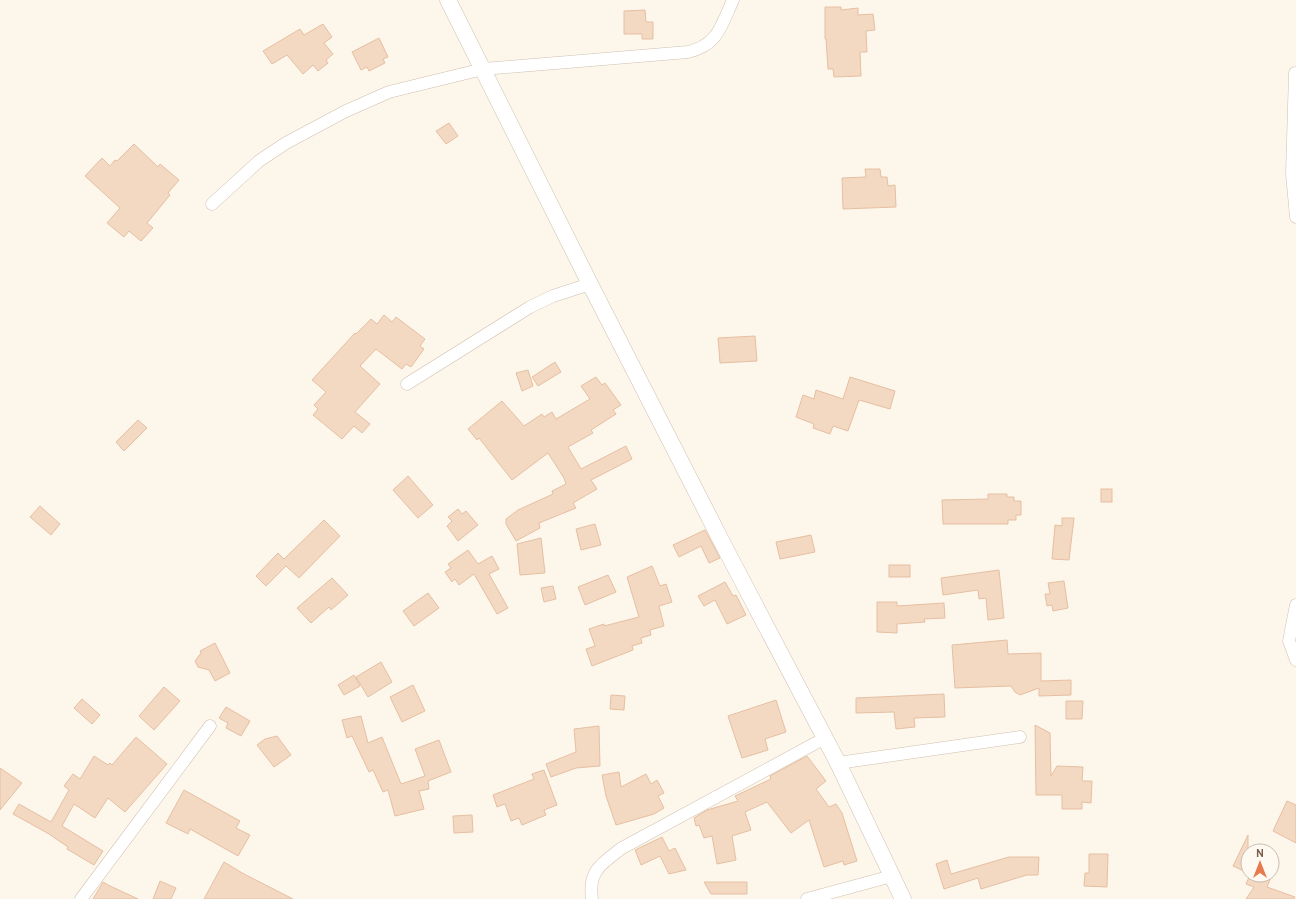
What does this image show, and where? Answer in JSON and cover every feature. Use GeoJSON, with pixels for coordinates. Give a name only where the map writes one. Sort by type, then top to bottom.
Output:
{"type":"FeatureCollection","features":[{"type":"Feature","properties":{"kind":"street"},"geometry":{"type":"LineString","coordinates":[[448,0],[590,284],[725,548],[825,738],[903,899]]}},
{"type":"Feature","properties":{"kind":"street"},"geometry":{"type":"LineString","coordinates":[[212,204],[260,161],[286,143],[346,111],[389,92],[483,69],[702,49],[711,42],[732,0]]}},
{"type":"Feature","properties":{"kind":"street"},"geometry":{"type":"LineString","coordinates":[[1295,73],[1292,174],[1296,217]]}},
{"type":"Feature","properties":{"kind":"street"},"geometry":{"type":"LineString","coordinates":[[407,384],[530,307],[553,296],[590,284]]}},
{"type":"Feature","properties":{"kind":"street"},"geometry":{"type":"LineString","coordinates":[[1296,605],[1289,641],[1296,660]]}},
{"type":"Feature","properties":{"kind":"street"},"geometry":{"type":"LineString","coordinates":[[81,899],[210,726]]}},
{"type":"Feature","properties":{"kind":"street"},"geometry":{"type":"LineString","coordinates":[[838,764],[1020,736]]}},
{"type":"Feature","properties":{"kind":"street"},"geometry":{"type":"LineString","coordinates":[[592,899],[590,888],[592,876],[600,864],[622,848],[825,738]]}},
{"type":"Feature","properties":{"kind":"street"},"geometry":{"type":"LineString","coordinates":[[807,899],[892,876]]}},
{"type":"Feature","properties":{"kind":"building"},"geometry":{"type":"Polygon","coordinates":[[[825,7],[841,7],[841,10],[858,8],[858,15],[873,14],[875,30],[866,31],[867,52],[860,52],[861,76],[834,77],[833,69],[828,69],[825,39],[825,7]]]}},
{"type":"Feature","properties":{"kind":"building"},"geometry":{"type":"Polygon","coordinates":[[[645,10],[646,22],[653,22],[653,39],[642,39],[642,34],[624,34],[624,11],[645,10]]]}},
{"type":"Feature","properties":{"kind":"building"},"geometry":{"type":"Polygon","coordinates":[[[323,24],[332,37],[324,43],[333,54],[326,60],[328,63],[318,71],[313,65],[303,74],[287,55],[272,64],[263,51],[300,29],[304,35],[323,24]]]}},
{"type":"Feature","properties":{"kind":"building"},"geometry":{"type":"Polygon","coordinates":[[[379,38],[388,57],[383,59],[385,63],[369,71],[367,67],[361,70],[352,52],[379,38]]]}},
{"type":"Feature","properties":{"kind":"building"},"geometry":{"type":"Polygon","coordinates":[[[449,123],[458,136],[446,144],[436,131],[449,123]]]}},
{"type":"Feature","properties":{"kind":"building"},"geometry":{"type":"Polygon","coordinates":[[[134,144],[158,167],[160,164],[179,180],[168,193],[170,195],[147,223],[153,228],[141,241],[129,231],[124,237],[107,223],[120,208],[85,176],[102,158],[110,166],[134,144]]]}},
{"type":"Feature","properties":{"kind":"building"},"geometry":{"type":"Polygon","coordinates":[[[865,169],[880,169],[881,177],[887,177],[888,186],[895,185],[896,207],[843,209],[842,178],[866,177],[865,169]]]}},
{"type":"Feature","properties":{"kind":"building"},"geometry":{"type":"Polygon","coordinates":[[[384,315],[392,322],[396,317],[425,339],[420,346],[424,349],[411,367],[406,364],[402,369],[376,349],[360,366],[380,384],[355,412],[370,424],[362,433],[354,426],[342,439],[313,415],[318,409],[314,405],[326,392],[312,380],[355,333],[356,334],[371,319],[377,324],[384,315]]]}},
{"type":"Feature","properties":{"kind":"building"},"geometry":{"type":"Polygon","coordinates":[[[755,336],[757,361],[720,363],[718,338],[755,336]]]}},
{"type":"Feature","properties":{"kind":"building"},"geometry":{"type":"Polygon","coordinates":[[[555,362],[561,372],[538,386],[532,377],[555,362]]]}},
{"type":"Feature","properties":{"kind":"building"},"geometry":{"type":"Polygon","coordinates":[[[528,370],[533,386],[522,391],[516,373],[528,370]]]}},
{"type":"Feature","properties":{"kind":"building"},"geometry":{"type":"Polygon","coordinates":[[[596,377],[602,385],[605,383],[621,405],[613,410],[616,414],[591,430],[593,433],[568,447],[581,469],[626,446],[632,459],[591,480],[597,489],[573,503],[576,508],[539,523],[540,528],[516,541],[506,524],[506,519],[518,510],[553,494],[552,491],[566,484],[564,478],[548,453],[512,480],[479,438],[477,440],[468,429],[502,401],[524,426],[542,414],[544,417],[552,412],[556,419],[590,399],[581,386],[596,377]]]}},
{"type":"Feature","properties":{"kind":"building"},"geometry":{"type":"Polygon","coordinates":[[[850,377],[895,391],[890,409],[859,400],[848,431],[833,426],[830,434],[813,428],[814,424],[796,417],[803,395],[814,399],[816,390],[843,399],[850,377]]]}},
{"type":"Feature","properties":{"kind":"building"},"geometry":{"type":"Polygon","coordinates":[[[138,420],[147,428],[124,451],[116,442],[138,420]]]}},
{"type":"Feature","properties":{"kind":"building"},"geometry":{"type":"Polygon","coordinates":[[[408,476],[433,505],[418,518],[393,490],[408,476]]]}},
{"type":"Feature","properties":{"kind":"building"},"geometry":{"type":"Polygon","coordinates":[[[1101,489],[1112,489],[1112,502],[1101,502],[1101,489]]]}},
{"type":"Feature","properties":{"kind":"building"},"geometry":{"type":"Polygon","coordinates":[[[988,494],[1007,494],[1007,497],[1014,497],[1014,501],[1021,501],[1021,515],[1016,515],[1016,520],[1008,520],[1008,524],[943,524],[942,500],[988,499],[988,494]]]}},
{"type":"Feature","properties":{"kind":"building"},"geometry":{"type":"Polygon","coordinates":[[[40,506],[60,524],[51,535],[30,517],[40,506]]]}},
{"type":"Feature","properties":{"kind":"building"},"geometry":{"type":"Polygon","coordinates":[[[458,509],[462,514],[466,511],[478,525],[458,541],[447,526],[452,521],[448,517],[458,509]]]}},
{"type":"Feature","properties":{"kind":"building"},"geometry":{"type":"Polygon","coordinates":[[[1062,518],[1074,518],[1069,560],[1052,559],[1055,525],[1062,526],[1062,518]]]}},
{"type":"Feature","properties":{"kind":"building"},"geometry":{"type":"Polygon","coordinates":[[[324,520],[340,536],[299,578],[286,566],[266,586],[256,576],[278,553],[284,559],[324,520]]]}},
{"type":"Feature","properties":{"kind":"building"},"geometry":{"type":"Polygon","coordinates":[[[595,524],[601,545],[581,550],[576,529],[595,524]]]}},
{"type":"Feature","properties":{"kind":"building"},"geometry":{"type":"Polygon","coordinates":[[[705,530],[720,558],[709,563],[701,546],[679,557],[673,545],[705,530]]]}},
{"type":"Feature","properties":{"kind":"building"},"geometry":{"type":"Polygon","coordinates":[[[811,535],[815,552],[780,559],[776,542],[811,535]]]}},
{"type":"Feature","properties":{"kind":"building"},"geometry":{"type":"Polygon","coordinates":[[[541,538],[545,573],[520,575],[517,544],[541,538]]]}},
{"type":"Feature","properties":{"kind":"building"},"geometry":{"type":"Polygon","coordinates":[[[468,550],[478,564],[492,556],[499,569],[489,574],[508,608],[497,614],[474,574],[459,585],[455,579],[452,582],[445,572],[451,568],[448,564],[468,550]]]}},
{"type":"Feature","properties":{"kind":"building"},"geometry":{"type":"Polygon","coordinates":[[[889,565],[910,565],[910,577],[889,577],[889,565]]]}},
{"type":"Feature","properties":{"kind":"building"},"geometry":{"type":"Polygon","coordinates":[[[652,566],[660,586],[666,584],[672,602],[659,606],[664,626],[650,630],[651,635],[641,638],[642,643],[632,646],[633,650],[592,666],[586,649],[595,646],[589,629],[604,624],[604,626],[639,617],[627,577],[652,566]]]}},
{"type":"Feature","properties":{"kind":"building"},"geometry":{"type":"Polygon","coordinates":[[[999,570],[1004,618],[988,620],[986,598],[979,599],[978,590],[943,595],[941,578],[999,570]]]}},
{"type":"Feature","properties":{"kind":"building"},"geometry":{"type":"Polygon","coordinates":[[[608,575],[616,592],[585,605],[578,587],[608,575]]]}},
{"type":"Feature","properties":{"kind":"building"},"geometry":{"type":"Polygon","coordinates":[[[332,578],[348,595],[331,610],[329,607],[311,623],[297,608],[332,578]]]}},
{"type":"Feature","properties":{"kind":"building"},"geometry":{"type":"Polygon","coordinates":[[[1064,581],[1068,608],[1053,611],[1052,605],[1047,606],[1045,594],[1050,594],[1048,583],[1064,581]]]}},
{"type":"Feature","properties":{"kind":"building"},"geometry":{"type":"Polygon","coordinates":[[[725,582],[733,596],[736,595],[746,615],[727,624],[715,600],[704,606],[698,596],[725,582]]]}},
{"type":"Feature","properties":{"kind":"building"},"geometry":{"type":"Polygon","coordinates":[[[553,586],[556,599],[544,602],[541,588],[553,586]]]}},
{"type":"Feature","properties":{"kind":"building"},"geometry":{"type":"Polygon","coordinates":[[[428,593],[439,608],[414,626],[403,611],[428,593]]]}},
{"type":"Feature","properties":{"kind":"building"},"geometry":{"type":"Polygon","coordinates":[[[877,602],[897,602],[897,606],[944,603],[945,618],[924,619],[925,622],[897,624],[897,633],[877,632],[877,602]]]}},
{"type":"Feature","properties":{"kind":"building"},"geometry":{"type":"Polygon","coordinates":[[[1007,640],[1008,654],[1041,653],[1041,681],[1071,680],[1071,695],[1039,696],[1039,688],[1020,695],[1015,692],[1011,686],[955,688],[952,645],[1007,640]]]}},
{"type":"Feature","properties":{"kind":"building"},"geometry":{"type":"Polygon","coordinates":[[[215,643],[230,673],[215,681],[209,670],[198,667],[195,661],[201,653],[200,651],[215,643]]]}},
{"type":"Feature","properties":{"kind":"building"},"geometry":{"type":"Polygon","coordinates":[[[381,662],[392,682],[368,697],[356,677],[381,662]]]}},
{"type":"Feature","properties":{"kind":"building"},"geometry":{"type":"Polygon","coordinates":[[[354,675],[360,686],[344,695],[338,685],[354,675]]]}},
{"type":"Feature","properties":{"kind":"building"},"geometry":{"type":"Polygon","coordinates":[[[413,685],[425,711],[402,722],[390,697],[413,685]]]}},
{"type":"Feature","properties":{"kind":"building"},"geometry":{"type":"Polygon","coordinates":[[[164,687],[180,701],[154,730],[139,716],[164,687]]]}},
{"type":"Feature","properties":{"kind":"building"},"geometry":{"type":"Polygon","coordinates":[[[944,694],[945,717],[914,718],[915,727],[896,729],[894,712],[856,713],[856,698],[944,694]]]}},
{"type":"Feature","properties":{"kind":"building"},"geometry":{"type":"Polygon","coordinates":[[[611,695],[625,696],[624,710],[610,709],[611,695]]]}},
{"type":"Feature","properties":{"kind":"building"},"geometry":{"type":"Polygon","coordinates":[[[82,699],[100,715],[92,724],[74,708],[82,699]]]}},
{"type":"Feature","properties":{"kind":"building"},"geometry":{"type":"Polygon","coordinates":[[[776,700],[786,732],[765,739],[768,750],[742,758],[728,716],[776,700]]]}},
{"type":"Feature","properties":{"kind":"building"},"geometry":{"type":"Polygon","coordinates":[[[1066,701],[1083,701],[1082,719],[1066,719],[1066,701]]]}},
{"type":"Feature","properties":{"kind":"building"},"geometry":{"type":"Polygon","coordinates":[[[226,707],[250,721],[241,736],[226,728],[228,723],[219,718],[226,707]]]}},
{"type":"Feature","properties":{"kind":"building"},"geometry":{"type":"Polygon","coordinates":[[[361,716],[368,743],[382,737],[401,784],[425,776],[415,749],[439,740],[451,772],[428,781],[429,789],[419,791],[424,809],[395,816],[388,790],[383,792],[373,770],[369,772],[352,736],[347,738],[342,720],[361,716]]]}},
{"type":"Feature","properties":{"kind":"building"},"geometry":{"type":"Polygon","coordinates":[[[1035,725],[1050,733],[1051,776],[1057,766],[1083,767],[1082,781],[1092,781],[1091,803],[1082,802],[1082,809],[1062,809],[1062,795],[1036,795],[1035,725]]]}},
{"type":"Feature","properties":{"kind":"building"},"geometry":{"type":"Polygon","coordinates":[[[599,726],[600,766],[576,768],[551,777],[546,764],[576,752],[574,729],[599,726]]]}},
{"type":"Feature","properties":{"kind":"building"},"geometry":{"type":"Polygon","coordinates":[[[277,736],[291,755],[274,767],[257,745],[265,739],[277,736]]]}},
{"type":"Feature","properties":{"kind":"building"},"geometry":{"type":"Polygon","coordinates":[[[136,737],[167,764],[125,812],[108,798],[95,818],[74,804],[62,826],[103,851],[94,865],[67,849],[68,847],[49,834],[13,814],[19,804],[51,822],[69,790],[64,786],[73,774],[80,779],[94,756],[108,765],[110,763],[112,765],[136,737]]]}},
{"type":"Feature","properties":{"kind":"building"},"geometry":{"type":"Polygon","coordinates":[[[807,756],[826,781],[816,789],[829,807],[836,804],[842,813],[857,861],[844,865],[843,861],[824,867],[809,820],[791,833],[767,802],[745,812],[751,830],[732,836],[736,860],[717,864],[712,836],[704,838],[699,825],[696,826],[694,818],[707,810],[738,801],[735,796],[771,779],[770,776],[807,756]]]}},
{"type":"Feature","properties":{"kind":"building"},"geometry":{"type":"Polygon","coordinates":[[[0,768],[22,783],[0,810],[0,768]]]}},
{"type":"Feature","properties":{"kind":"building"},"geometry":{"type":"Polygon","coordinates":[[[544,770],[557,805],[544,810],[546,815],[522,825],[519,818],[511,821],[505,804],[497,807],[493,795],[534,779],[532,774],[544,770]]]}},
{"type":"Feature","properties":{"kind":"building"},"geometry":{"type":"Polygon","coordinates":[[[619,772],[621,787],[646,774],[651,784],[657,780],[664,793],[658,796],[664,808],[654,814],[616,825],[606,796],[602,775],[619,772]]]}},
{"type":"Feature","properties":{"kind":"building"},"geometry":{"type":"Polygon","coordinates":[[[184,790],[240,821],[236,828],[250,835],[238,856],[190,829],[188,834],[166,823],[184,790]]]}},
{"type":"Feature","properties":{"kind":"building"},"geometry":{"type":"Polygon","coordinates":[[[1287,801],[1296,805],[1296,843],[1273,831],[1287,801]]]}},
{"type":"Feature","properties":{"kind":"building"},"geometry":{"type":"Polygon","coordinates":[[[472,815],[473,832],[454,833],[453,816],[472,815]]]}},
{"type":"Feature","properties":{"kind":"building"},"geometry":{"type":"Polygon","coordinates":[[[1248,835],[1248,843],[1244,843],[1248,835]]]}},
{"type":"Feature","properties":{"kind":"building"},"geometry":{"type":"Polygon","coordinates":[[[662,837],[669,851],[675,848],[686,870],[669,874],[660,856],[641,865],[635,850],[662,837]]]}},
{"type":"Feature","properties":{"kind":"building"},"geometry":{"type":"Polygon","coordinates":[[[1240,852],[1240,869],[1233,866],[1240,852]]]}},
{"type":"Feature","properties":{"kind":"building"},"geometry":{"type":"Polygon","coordinates":[[[1089,854],[1108,854],[1107,887],[1084,886],[1085,873],[1089,873],[1089,854]]]}},
{"type":"Feature","properties":{"kind":"building"},"geometry":{"type":"Polygon","coordinates":[[[1009,857],[1039,857],[1038,875],[1027,875],[981,889],[978,878],[944,889],[936,864],[947,860],[951,874],[1009,857]]]}},
{"type":"Feature","properties":{"kind":"building"},"geometry":{"type":"Polygon","coordinates":[[[224,862],[244,874],[293,899],[204,899],[224,862]]]}},
{"type":"Feature","properties":{"kind":"building"},"geometry":{"type":"Polygon","coordinates":[[[160,881],[176,888],[171,899],[153,899],[160,881]]]}},
{"type":"Feature","properties":{"kind":"building"},"geometry":{"type":"Polygon","coordinates":[[[103,882],[108,885],[138,899],[93,899],[103,882]]]}},
{"type":"Feature","properties":{"kind":"building"},"geometry":{"type":"Polygon","coordinates":[[[704,882],[747,882],[747,894],[711,894],[704,882]]]}},
{"type":"Feature","properties":{"kind":"building"},"geometry":{"type":"Polygon","coordinates":[[[1269,883],[1267,887],[1295,897],[1294,899],[1246,899],[1254,887],[1246,884],[1269,883]]]}}]}
